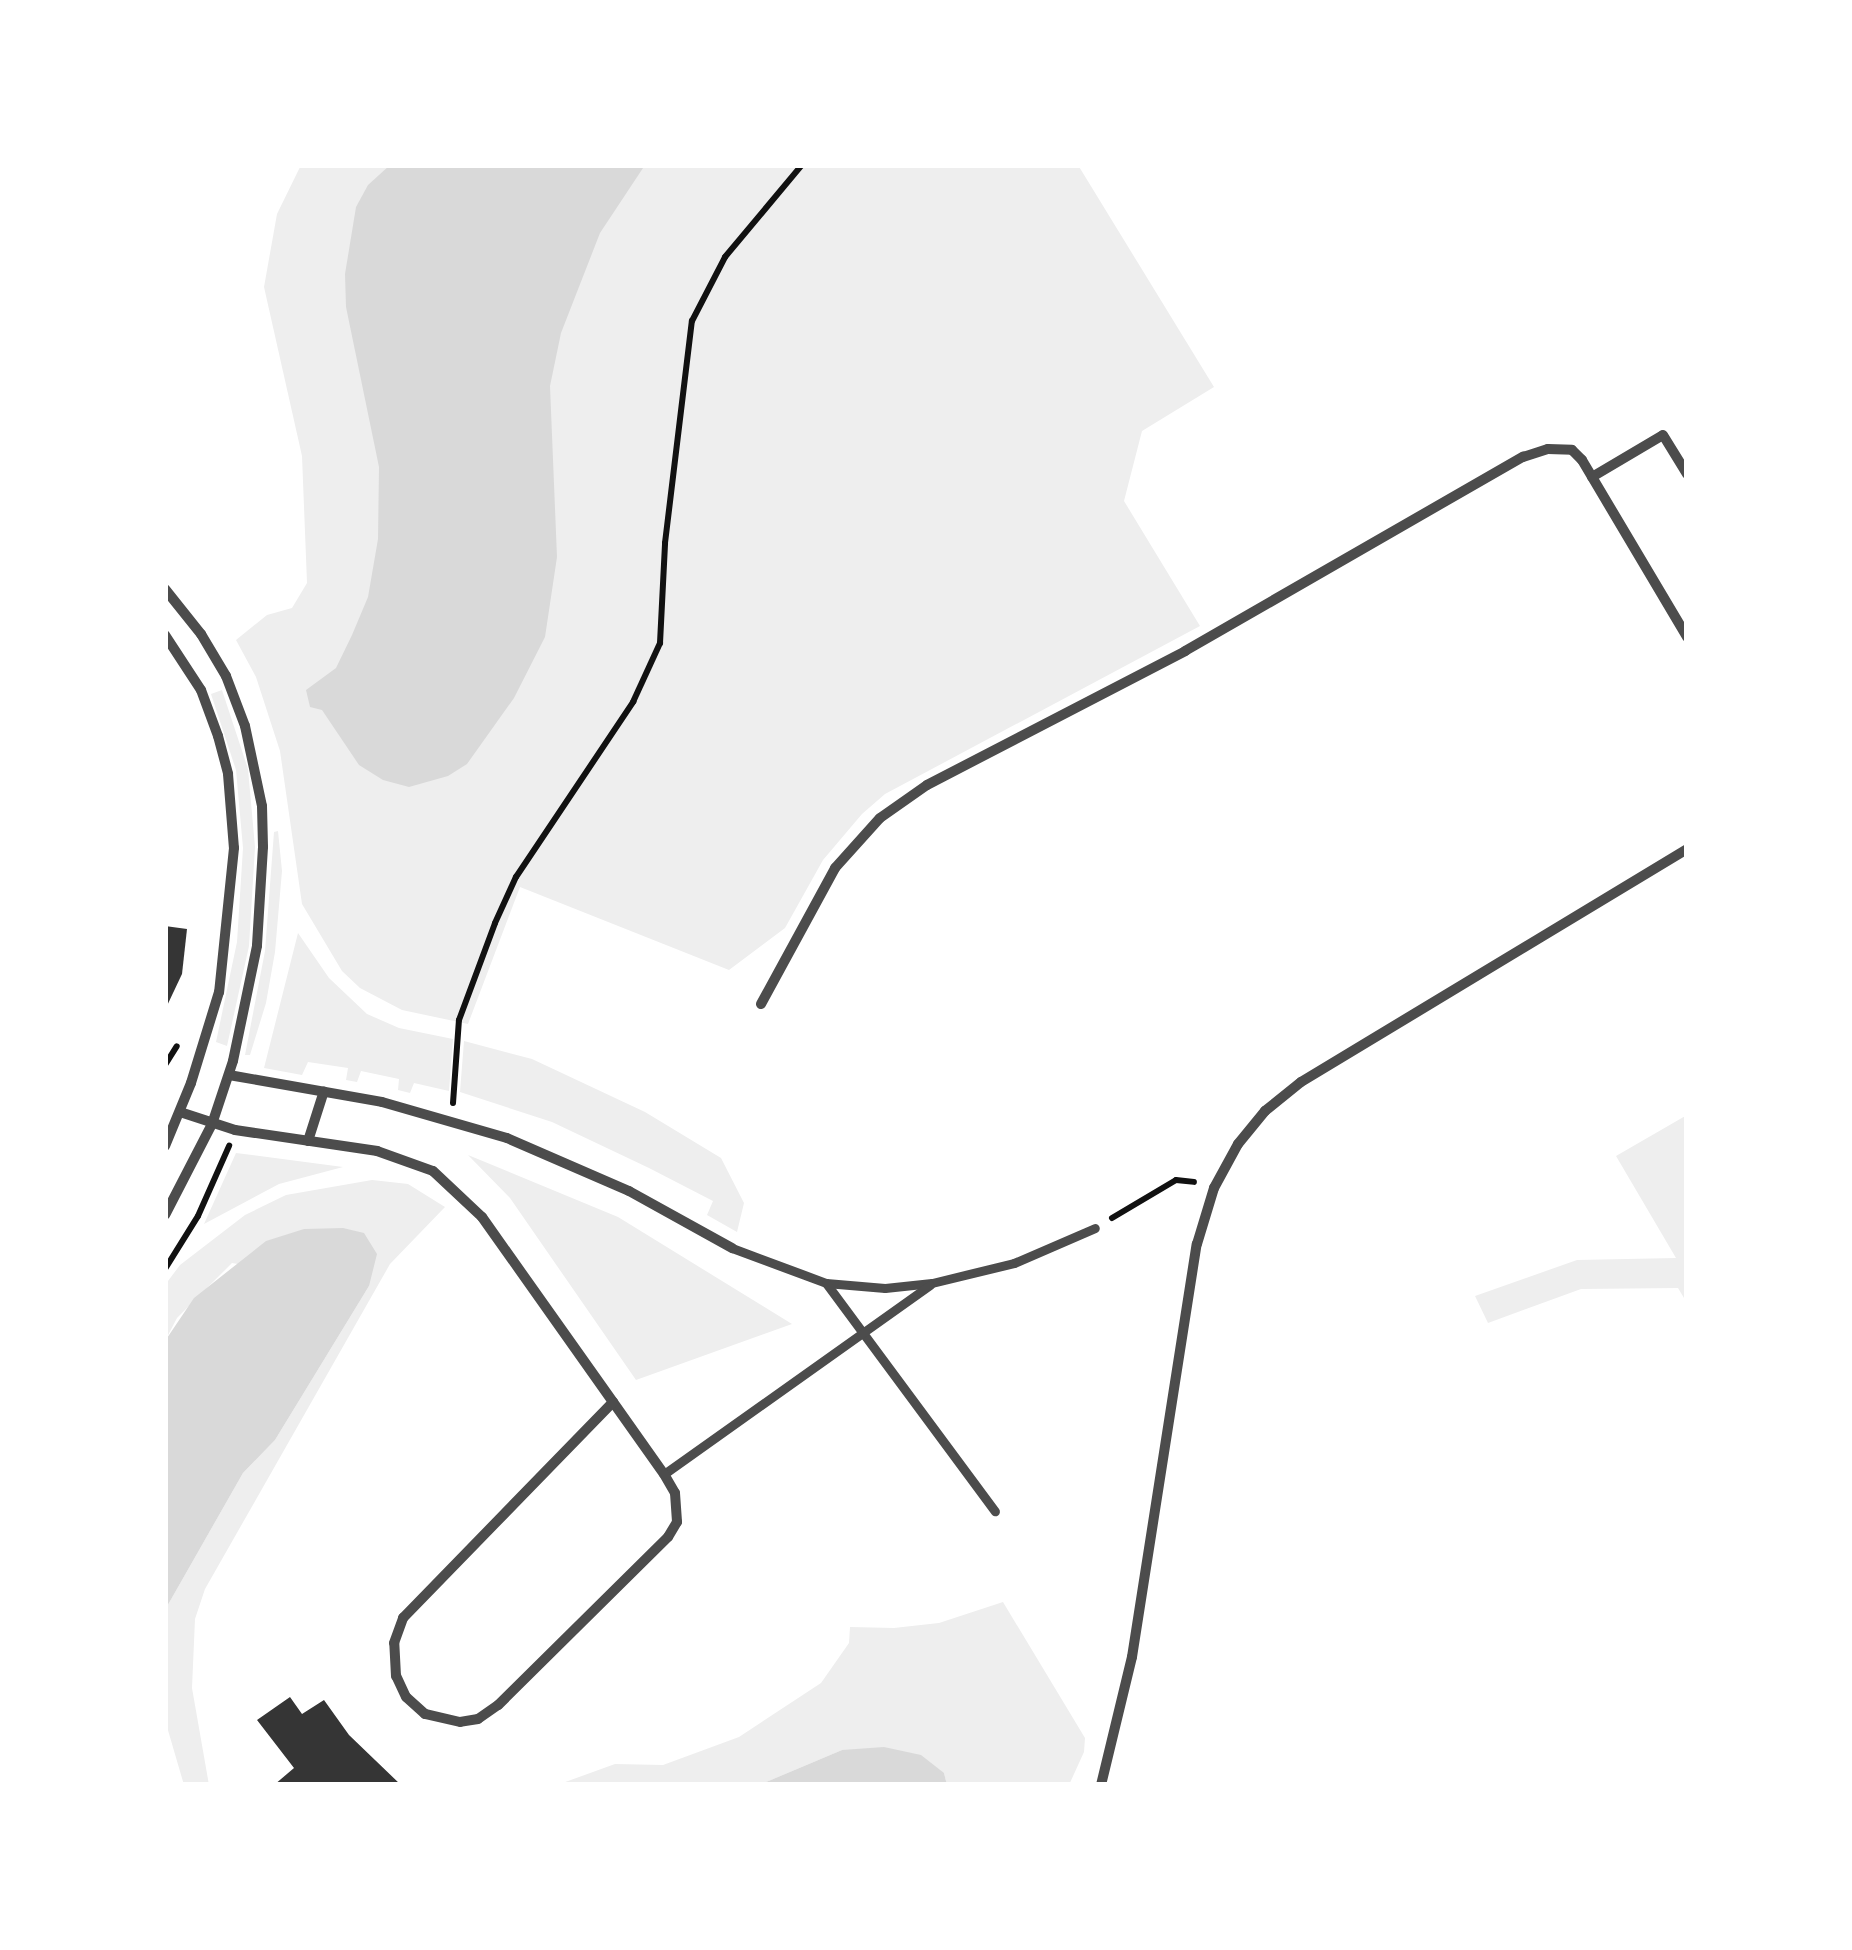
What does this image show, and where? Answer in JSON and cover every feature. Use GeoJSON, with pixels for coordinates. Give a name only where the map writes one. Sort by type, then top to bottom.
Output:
{"type":"FeatureCollection","features":[{"type":"Feature","properties":{"kind":"street"},"geometry":{"type":"LineString","coordinates":[[1592,476],[1663,434],[1687,474]]}},
{"type":"Feature","properties":{"kind":"street"},"geometry":{"type":"LineString","coordinates":[[761,1004],[836,868],[880,818],[927,785],[1186,651],[1523,457],[1548,449],[1572,450],[1592,476],[1687,637]]}},
{"type":"Feature","properties":{"kind":"street"},"geometry":{"type":"LineString","coordinates":[[165,589],[201,634],[226,676],[245,726],[262,806],[257,946],[229,1075],[212,1124],[165,1215]]}},
{"type":"Feature","properties":{"kind":"street"},"geometry":{"type":"LineString","coordinates":[[165,635],[200,690],[218,736],[228,774],[234,848],[218,992],[180,1112],[165,1146]]}},
{"type":"Feature","properties":{"kind":"street"},"geometry":{"type":"LineString","coordinates":[[1100,1785],[1132,1657],[1190,1281],[1214,1188],[1238,1144],[1282,1095],[1687,848]]}},
{"type":"Feature","properties":{"kind":"street"},"geometry":{"type":"LineString","coordinates":[[229,1075],[449,1119],[572,1165],[732,1248],[826,1283],[885,1288],[932,1284],[1014,1263],[1095,1228]]}},
{"type":"Feature","properties":{"kind":"street"},"geometry":{"type":"LineString","coordinates":[[308,1141],[324,1091]]}},
{"type":"Feature","properties":{"kind":"street"},"geometry":{"type":"LineString","coordinates":[[180,1112],[235,1130],[410,1161],[453,1186],[482,1217],[664,1474],[679,1507],[678,1522],[668,1537],[498,1705],[478,1720],[460,1722],[438,1720],[414,1707],[400,1685],[393,1656],[403,1618],[613,1402]]}},
{"type":"Feature","properties":{"kind":"street"},"geometry":{"type":"LineString","coordinates":[[826,1283],[995,1511]]}},
{"type":"Feature","properties":{"kind":"street"},"geometry":{"type":"LineString","coordinates":[[664,1474],[932,1284]]}},
{"type":"Feature","properties":{"kind":"path"},"geometry":{"type":"LineString","coordinates":[[449,1119],[459,1020],[495,923],[516,878],[616,730],[660,643],[665,543],[692,321],[725,256],[802,165]]}},
{"type":"Feature","properties":{"kind":"path"},"geometry":{"type":"LineString","coordinates":[[165,1065],[177,1046]]}},
{"type":"Feature","properties":{"kind":"path"},"geometry":{"type":"LineString","coordinates":[[165,1269],[198,1216],[235,1130]]}},
{"type":"Feature","properties":{"kind":"path"},"geometry":{"type":"LineString","coordinates":[[1095,1228],[1176,1180],[1214,1188]]}},
{"type":"Feature","properties":{"kind":"shaded area"},"geometry":{"type":"Polygon","coordinates":[[[301,165],[1078,165],[1214,387],[1142,431],[1124,501],[1200,626],[885,794],[862,814],[823,860],[785,928],[729,970],[520,887],[468,1024],[402,1010],[360,988],[342,971],[302,904],[280,751],[256,677],[236,640],[267,615],[292,608],[307,583],[302,456],[264,287],[277,214],[301,165]]]}},
{"type":"Feature","properties":{"kind":"shaded area"},"geometry":{"type":"Polygon","coordinates":[[[390,165],[645,165],[600,233],[561,333],[550,386],[557,557],[545,637],[514,698],[467,764],[448,776],[409,787],[383,780],[359,765],[322,710],[310,707],[306,690],[336,668],[352,635],[368,597],[378,539],[379,467],[346,307],[345,274],[356,207],[368,185],[390,165]]]}},
{"type":"Feature","properties":{"kind":"shaded area"},"geometry":{"type":"Polygon","coordinates":[[[222,690],[248,769],[255,847],[249,946],[227,1046],[216,1042],[237,942],[243,848],[236,770],[211,694],[222,690]]]}},
{"type":"Feature","properties":{"kind":"shaded area"},"geometry":{"type":"Polygon","coordinates":[[[278,831],[282,871],[275,952],[266,1003],[250,1055],[245,1055],[265,951],[274,832],[278,831]]]}},
{"type":"Feature","properties":{"kind":"shaded area"},"geometry":{"type":"Polygon","coordinates":[[[298,933],[329,978],[367,1014],[399,1028],[453,1039],[449,1091],[414,1083],[410,1093],[398,1090],[399,1079],[361,1071],[357,1082],[346,1080],[348,1068],[308,1062],[302,1075],[264,1068],[298,933]]]}},
{"type":"Feature","properties":{"kind":"shaded area"},"geometry":{"type":"Polygon","coordinates":[[[464,1041],[532,1059],[645,1112],[721,1158],[744,1203],[737,1232],[707,1215],[713,1201],[649,1168],[552,1122],[460,1092],[464,1041]]]}},
{"type":"Feature","properties":{"kind":"shaded area"},"geometry":{"type":"Polygon","coordinates":[[[1687,1115],[1687,1303],[1678,1288],[1581,1289],[1488,1323],[1475,1296],[1577,1260],[1676,1258],[1616,1156],[1687,1115]]]}},
{"type":"Feature","properties":{"kind":"shaded area"},"geometry":{"type":"Polygon","coordinates":[[[236,1153],[343,1167],[279,1184],[204,1224],[236,1153]]]}},
{"type":"Feature","properties":{"kind":"shaded area"},"geometry":{"type":"Polygon","coordinates":[[[468,1155],[618,1217],[792,1324],[636,1380],[510,1198],[468,1155]]]}},
{"type":"Feature","properties":{"kind":"shaded area"},"geometry":{"type":"Polygon","coordinates":[[[372,1180],[408,1184],[445,1207],[390,1264],[205,1589],[195,1619],[192,1688],[209,1785],[184,1785],[165,1720],[165,1610],[243,1473],[275,1440],[369,1286],[232,1263],[177,1318],[165,1341],[165,1285],[180,1265],[245,1215],[286,1195],[372,1180]]]}},
{"type":"Feature","properties":{"kind":"shaded area"},"geometry":{"type":"Polygon","coordinates":[[[343,1228],[364,1233],[377,1254],[369,1286],[275,1440],[243,1473],[165,1610],[165,1341],[194,1298],[266,1241],[304,1229],[343,1228]]]}},
{"type":"Feature","properties":{"kind":"shaded area"},"geometry":{"type":"Polygon","coordinates":[[[1003,1602],[1085,1738],[1084,1752],[1069,1785],[947,1785],[944,1773],[842,1750],[759,1785],[557,1785],[615,1764],[663,1765],[739,1737],[821,1683],[849,1643],[850,1627],[939,1623],[1003,1602]]]}},
{"type":"Feature","properties":{"kind":"shaded area"},"geometry":{"type":"Polygon","coordinates":[[[884,1747],[921,1755],[944,1773],[947,1785],[759,1785],[842,1750],[884,1747]]]}},
{"type":"Feature","properties":{"kind":"building"},"geometry":{"type":"Polygon","coordinates":[[[165,926],[187,929],[182,974],[165,1010],[165,926]]]}},
{"type":"Feature","properties":{"kind":"building"},"geometry":{"type":"Polygon","coordinates":[[[290,1697],[302,1714],[324,1700],[349,1735],[401,1785],[274,1785],[294,1768],[257,1720],[290,1697]]]}}]}
